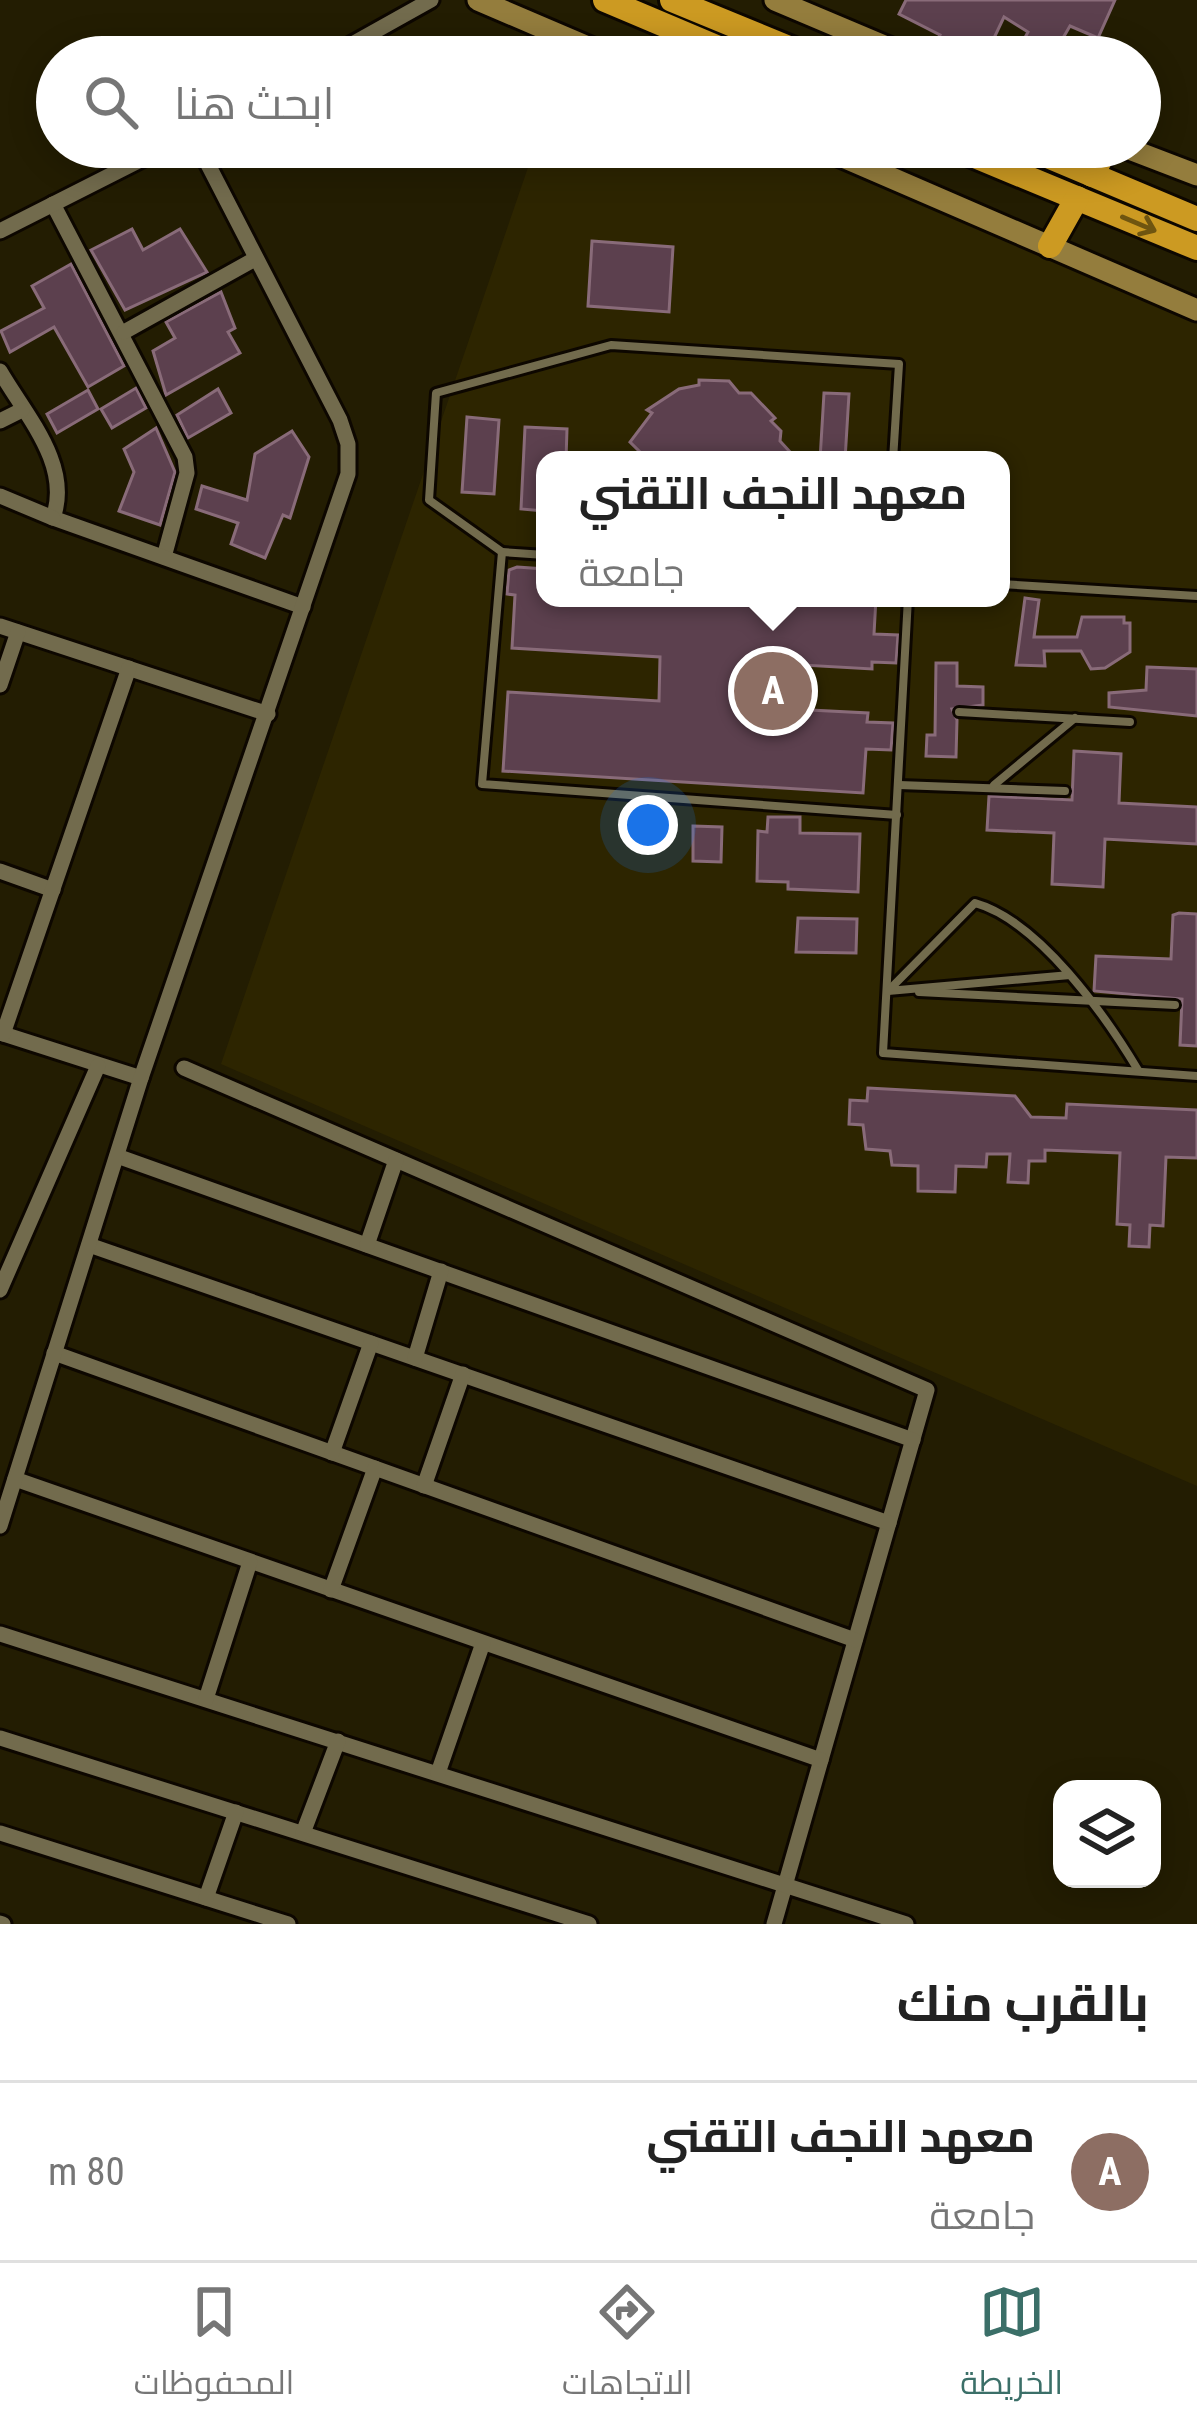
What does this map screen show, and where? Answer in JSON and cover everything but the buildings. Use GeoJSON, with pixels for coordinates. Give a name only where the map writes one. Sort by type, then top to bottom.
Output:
{"type":"FeatureCollection","features":[{"type":"Feature","properties":{"kind":"highway"},"geometry":{"type":"LineString","coordinates":[[605,0],[690,36]]}},
{"type":"Feature","properties":{"kind":"highway"},"geometry":{"type":"LineString","coordinates":[[672,0],[760,36]]}},
{"type":"Feature","properties":{"kind":"highway"},"geometry":{"type":"LineString","coordinates":[[1004,168],[1197,248]]}},
{"type":"Feature","properties":{"kind":"highway"},"geometry":{"type":"LineString","coordinates":[[1076,168],[1197,219]]}},
{"type":"Feature","properties":{"kind":"highway"},"geometry":{"type":"LineString","coordinates":[[1092,175],[1096,168]]}},
{"type":"Feature","properties":{"kind":"highway"},"geometry":{"type":"LineString","coordinates":[[1050,246],[1077,198]]}},
{"type":"Feature","properties":{"kind":"main road"},"geometry":{"type":"LineString","coordinates":[[478,0],[562,36]]}},
{"type":"Feature","properties":{"kind":"main road"},"geometry":{"type":"LineString","coordinates":[[775,0],[860,36]]}},
{"type":"Feature","properties":{"kind":"main road"},"geometry":{"type":"LineString","coordinates":[[1161,161],[1197,175]]}},
{"type":"Feature","properties":{"kind":"main road"},"geometry":{"type":"LineString","coordinates":[[869,168],[1197,310]]}},
{"type":"Feature","properties":{"kind":"street"},"geometry":{"type":"LineString","coordinates":[[367,36],[431,0]]}},
{"type":"Feature","properties":{"kind":"street"},"geometry":{"type":"LineString","coordinates":[[0,231],[124,168]]}},
{"type":"Feature","properties":{"kind":"street"},"geometry":{"type":"LineString","coordinates":[[0,1526],[141,1078],[348,474],[348,444],[210,168]]}},
{"type":"Feature","properties":{"kind":"street"},"geometry":{"type":"LineString","coordinates":[[52,204],[124,332],[187,465],[164,557]]}},
{"type":"Feature","properties":{"kind":"street"},"geometry":{"type":"LineString","coordinates":[[124,332],[255,259]]}},
{"type":"Feature","properties":{"kind":"street"},"geometry":{"type":"LineString","coordinates":[[0,371],[59,477],[53,518]]}},
{"type":"Feature","properties":{"kind":"street"},"geometry":{"type":"LineString","coordinates":[[0,421],[22,410]]}},
{"type":"Feature","properties":{"kind":"street"},"geometry":{"type":"LineString","coordinates":[[0,496],[303,608]]}},
{"type":"Feature","properties":{"kind":"street"},"geometry":{"type":"LineString","coordinates":[[0,626],[268,714]]}},
{"type":"Feature","properties":{"kind":"street"},"geometry":{"type":"LineString","coordinates":[[0,685],[18,632]]}},
{"type":"Feature","properties":{"kind":"street"},"geometry":{"type":"LineString","coordinates":[[129,668],[2,1034],[141,1078]]}},
{"type":"Feature","properties":{"kind":"street"},"geometry":{"type":"LineString","coordinates":[[0,871],[53,890]]}},
{"type":"Feature","properties":{"kind":"street"},"geometry":{"type":"LineString","coordinates":[[0,1290],[98,1066]]}},
{"type":"Feature","properties":{"kind":"street"},"geometry":{"type":"LineString","coordinates":[[184,1068],[927,1390],[774,1924]]}},
{"type":"Feature","properties":{"kind":"street"},"geometry":{"type":"LineString","coordinates":[[117,1156],[913,1440]]}},
{"type":"Feature","properties":{"kind":"street"},"geometry":{"type":"LineString","coordinates":[[367,1245],[396,1160]]}},
{"type":"Feature","properties":{"kind":"street"},"geometry":{"type":"LineString","coordinates":[[89,1245],[889,1522]]}},
{"type":"Feature","properties":{"kind":"street"},"geometry":{"type":"LineString","coordinates":[[415,1358],[441,1271]]}},
{"type":"Feature","properties":{"kind":"street"},"geometry":{"type":"LineString","coordinates":[[332,1453],[370,1342]]}},
{"type":"Feature","properties":{"kind":"street"},"geometry":{"type":"LineString","coordinates":[[54,1353],[855,1640]]}},
{"type":"Feature","properties":{"kind":"street"},"geometry":{"type":"LineString","coordinates":[[424,1486],[463,1374]]}},
{"type":"Feature","properties":{"kind":"street"},"geometry":{"type":"LineString","coordinates":[[331,1590],[375,1468]]}},
{"type":"Feature","properties":{"kind":"street"},"geometry":{"type":"LineString","coordinates":[[15,1480],[821,1760]]}},
{"type":"Feature","properties":{"kind":"street"},"geometry":{"type":"LineString","coordinates":[[206,1699],[250,1562]]}},
{"type":"Feature","properties":{"kind":"street"},"geometry":{"type":"LineString","coordinates":[[0,1634],[785,1885],[868,1918],[906,1924]]}},
{"type":"Feature","properties":{"kind":"street"},"geometry":{"type":"LineString","coordinates":[[438,1772],[483,1642]]}},
{"type":"Feature","properties":{"kind":"street"},"geometry":{"type":"LineString","coordinates":[[0,1738],[589,1924]]}},
{"type":"Feature","properties":{"kind":"street"},"geometry":{"type":"LineString","coordinates":[[303,1833],[338,1741]]}},
{"type":"Feature","properties":{"kind":"street"},"geometry":{"type":"LineString","coordinates":[[206,1898],[236,1812]]}},
{"type":"Feature","properties":{"kind":"street"},"geometry":{"type":"LineString","coordinates":[[0,1834],[276,1922]]}},
{"type":"Feature","properties":{"kind":"lane"},"geometry":{"type":"LineString","coordinates":[[536,554],[502,552],[428,500],[436,393],[611,345],[898,364],[893,451]]}},
{"type":"Feature","properties":{"kind":"lane"},"geometry":{"type":"LineString","coordinates":[[502,552],[482,784],[897,815]]}},
{"type":"Feature","properties":{"kind":"lane"},"geometry":{"type":"LineString","coordinates":[[1010,585],[1197,596]]}},
{"type":"Feature","properties":{"kind":"lane"},"geometry":{"type":"LineString","coordinates":[[908,607],[883,1053],[1197,1076]]}},
{"type":"Feature","properties":{"kind":"lane"},"geometry":{"type":"LineString","coordinates":[[958,712],[1130,722]]}},
{"type":"Feature","properties":{"kind":"lane"},"geometry":{"type":"LineString","coordinates":[[993,786],[1075,718]]}},
{"type":"Feature","properties":{"kind":"lane"},"geometry":{"type":"LineString","coordinates":[[899,785],[1065,790]]}},
{"type":"Feature","properties":{"kind":"lane"},"geometry":{"type":"LineString","coordinates":[[888,991],[975,903],[994,908],[1096,1001],[1139,1071]]}},
{"type":"Feature","properties":{"kind":"lane"},"geometry":{"type":"LineString","coordinates":[[888,991],[1070,975]]}},
{"type":"Feature","properties":{"kind":"lane"},"geometry":{"type":"LineString","coordinates":[[888,991],[1175,1005]]}},
{"type":"Feature","properties":{"kind":"shaded area"},"geometry":{"type":"Polygon","coordinates":[[[528,168],[876,168],[1197,318],[1197,1486],[221,1064],[528,168]]]}},
{"type":"Feature","properties":{"kind":"place","name":"معهد النجف التقني"},"geometry":{"type":"Point","coordinates":[773,691]}}]}
